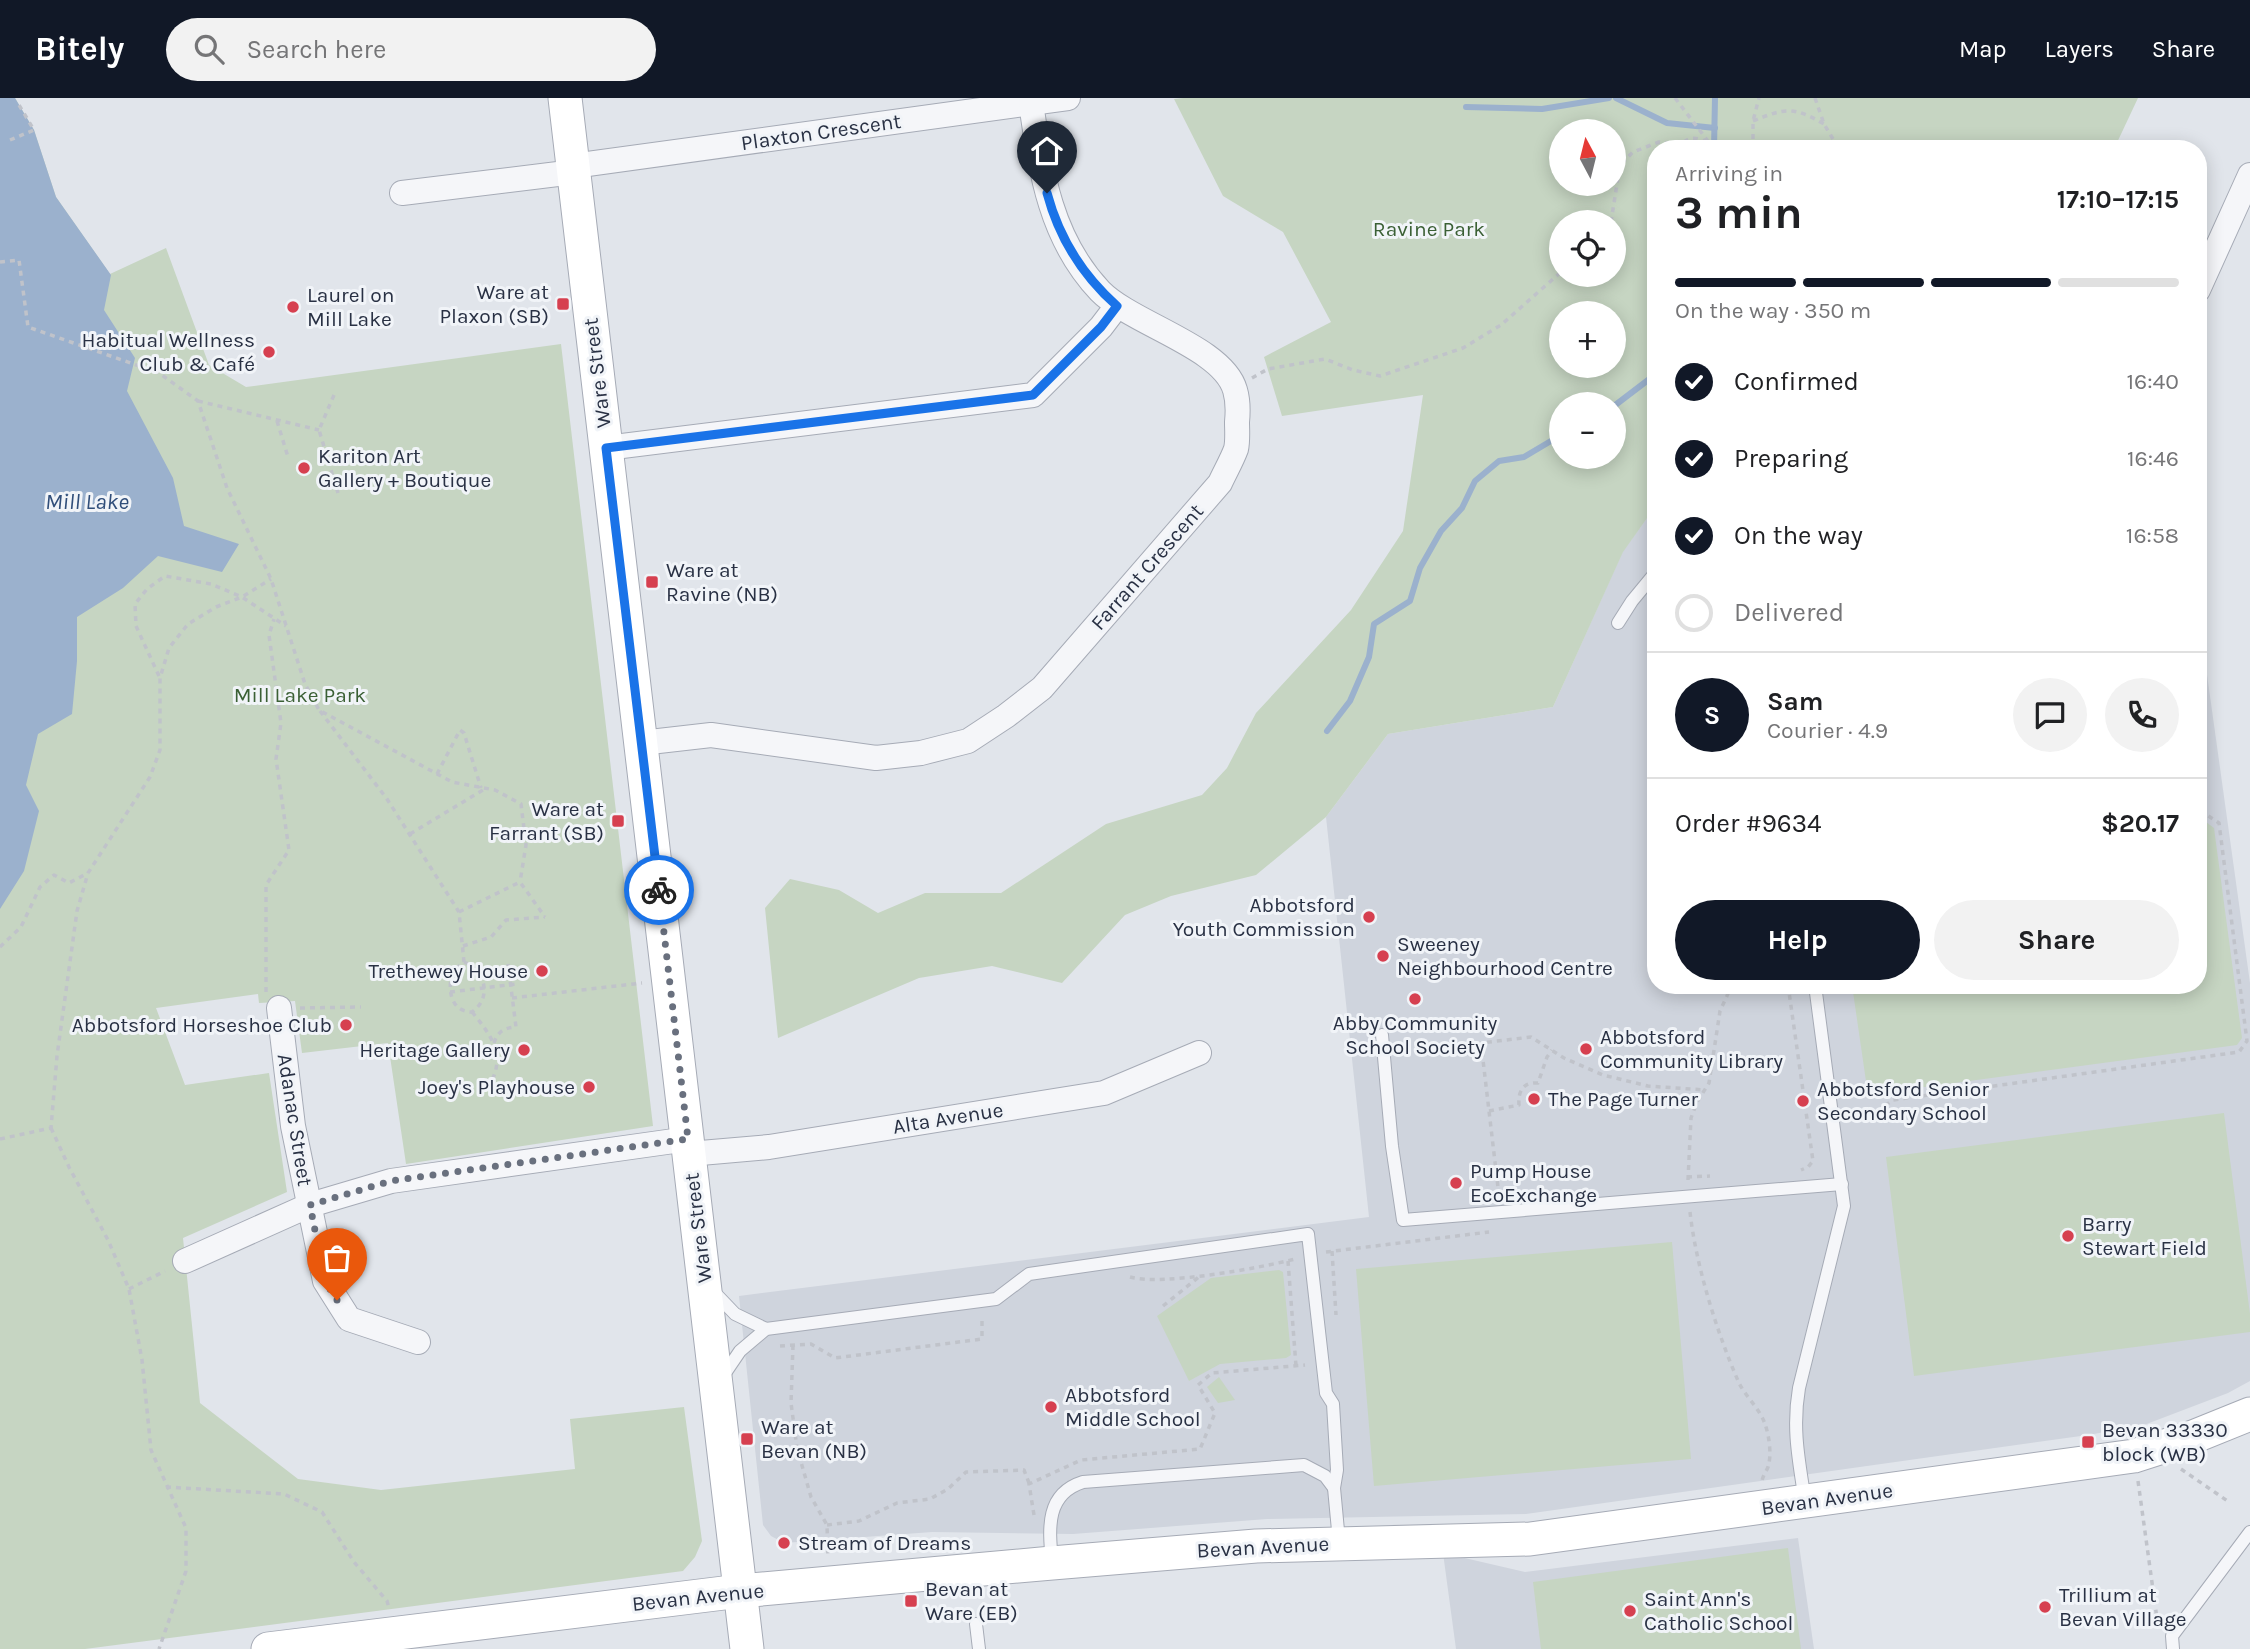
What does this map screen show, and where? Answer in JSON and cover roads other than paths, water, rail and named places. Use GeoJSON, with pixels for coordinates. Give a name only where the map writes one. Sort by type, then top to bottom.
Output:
{"type":"FeatureCollection","features":[{"type":"Feature","properties":{"kind":"street","name":"Ware Street"},"geometry":{"type":"LineString","coordinates":[[565,98],[747,1649]]}},
{"type":"Feature","properties":{"kind":"street","name":"Plaxton Crescent"},"geometry":{"type":"LineString","coordinates":[[402,192],[1069,98]]}},
{"type":"Feature","properties":{"kind":"street"},"geometry":{"type":"LineString","coordinates":[[606,448],[1033,395],[1101,327],[1117,306],[1098,289],[1062,237],[1043,178],[1031,103]]}},
{"type":"Feature","properties":{"kind":"street"},"geometry":{"type":"LineString","coordinates":[[2207,270],[2250,175]]}},
{"type":"Feature","properties":{"kind":"street","name":"Farrant Crescent"},"geometry":{"type":"LineString","coordinates":[[641,743],[711,735],[876,758],[921,753],[968,741],[1042,688],[1220,483],[1236,448],[1238,413],[1235,388],[1222,369],[1206,355],[1117,306]]}},
{"type":"Feature","properties":{"kind":"street","name":"Adanac Street"},"geometry":{"type":"LineString","coordinates":[[279,1008],[293,1126],[325,1281],[349,1319],[418,1342]]}},
{"type":"Feature","properties":{"kind":"street","name":"Alta Avenue"},"geometry":{"type":"LineString","coordinates":[[185,1261],[310,1205],[391,1181],[689,1146],[769,1147],[1104,1093],[1199,1053]]}},
{"type":"Feature","properties":{"kind":"street","name":"Bevan Avenue"},"geometry":{"type":"LineString","coordinates":[[268,1649],[398,1632],[437,1638],[740,1591],[1052,1563],[1256,1546],[1530,1539],[2134,1456],[2193,1437],[2250,1414]]}},
{"type":"Feature","properties":{"kind":"lane"},"geometry":{"type":"LineString","coordinates":[[1618,623],[1647,583]]}},
{"type":"Feature","properties":{"kind":"lane"},"geometry":{"type":"LineString","coordinates":[[1806,1502],[1795,1413],[1844,1206],[1816,994]]}},
{"type":"Feature","properties":{"kind":"lane"},"geometry":{"type":"LineString","coordinates":[[1382,1035],[1392,1146],[1403,1220],[1843,1184]]}},
{"type":"Feature","properties":{"kind":"lane"},"geometry":{"type":"LineString","coordinates":[[717,1385],[740,1351],[766,1329],[996,1299],[1029,1274],[1308,1234],[1326,1393],[1333,1404],[1337,1470],[1334,1488],[1339,1542]]}},
{"type":"Feature","properties":{"kind":"lane"},"geometry":{"type":"LineString","coordinates":[[705,1282],[735,1314],[766,1329]]}},
{"type":"Feature","properties":{"kind":"lane"},"geometry":{"type":"LineString","coordinates":[[1052,1563],[1049,1531],[1059,1496],[1069,1486],[1083,1482],[1304,1465],[1325,1476],[1334,1488]]}},
{"type":"Feature","properties":{"kind":"lane"},"geometry":{"type":"LineString","coordinates":[[2174,1649],[2172,1636],[2250,1532]]}},
{"type":"Feature","properties":{"kind":"lane"},"geometry":{"type":"LineString","coordinates":[[976,1624],[979,1649]]}},
{"type":"Feature","properties":{"kind":"water","name":"Mill Lake"},"geometry":{"type":"Polygon","coordinates":[[[0,98],[15,98],[34,130],[56,197],[111,275],[104,310],[135,358],[127,391],[173,478],[184,526],[239,544],[222,572],[158,556],[123,588],[77,617],[77,661],[72,714],[38,734],[26,785],[39,811],[24,871],[0,909],[0,98]]]}},
{"type":"Feature","properties":{"kind":"waterway"},"geometry":{"type":"LineString","coordinates":[[1466,107],[1542,109],[1609,98]]}},
{"type":"Feature","properties":{"kind":"waterway"},"geometry":{"type":"LineString","coordinates":[[1616,98],[1667,123],[1715,128]]}},
{"type":"Feature","properties":{"kind":"waterway"},"geometry":{"type":"LineString","coordinates":[[1714,140],[1715,98]]}},
{"type":"Feature","properties":{"kind":"waterway"},"geometry":{"type":"LineString","coordinates":[[1626,397],[1647,381]]}},
{"type":"Feature","properties":{"kind":"waterway"},"geometry":{"type":"LineString","coordinates":[[1327,731],[1350,701],[1369,657],[1374,624],[1410,601],[1420,568],[1441,531],[1462,508],[1475,481],[1499,461],[1524,457],[1549,442]]}},
{"type":"Feature","properties":{"kind":"place","name":"Ware at Plaxon (SB)"},"geometry":{"type":"Point","coordinates":[563,304]}},
{"type":"Feature","properties":{"kind":"place","name":"Laurel on Mill Lake"},"geometry":{"type":"Point","coordinates":[293,307]}},
{"type":"Feature","properties":{"kind":"place","name":"Habitual Wellness Club & Café"},"geometry":{"type":"Point","coordinates":[269,352]}},
{"type":"Feature","properties":{"kind":"place","name":"Kariton Art Gallery + Boutique"},"geometry":{"type":"Point","coordinates":[304,468]}},
{"type":"Feature","properties":{"kind":"place","name":"Ware at Ravine (NB)"},"geometry":{"type":"Point","coordinates":[652,582]}},
{"type":"Feature","properties":{"kind":"place","name":"Ware at Farrant (SB)"},"geometry":{"type":"Point","coordinates":[618,821]}},
{"type":"Feature","properties":{"kind":"place","name":"Abbotsford Youth Commission"},"geometry":{"type":"Point","coordinates":[1369,917]}},
{"type":"Feature","properties":{"kind":"place","name":"Sweeney Neighbourhood Centre"},"geometry":{"type":"Point","coordinates":[1383,956]}},
{"type":"Feature","properties":{"kind":"place","name":"Trethewey House"},"geometry":{"type":"Point","coordinates":[542,971]}},
{"type":"Feature","properties":{"kind":"place","name":"Abby Community School Society"},"geometry":{"type":"Point","coordinates":[1415,999]}},
{"type":"Feature","properties":{"kind":"place","name":"Abbotsford Horseshoe Club"},"geometry":{"type":"Point","coordinates":[346,1025]}},
{"type":"Feature","properties":{"kind":"place","name":"Abbotsford Community Library"},"geometry":{"type":"Point","coordinates":[1586,1049]}},
{"type":"Feature","properties":{"kind":"place","name":"Heritage Gallery"},"geometry":{"type":"Point","coordinates":[524,1050]}},
{"type":"Feature","properties":{"kind":"place","name":"Joey's Playhouse"},"geometry":{"type":"Point","coordinates":[589,1087]}},
{"type":"Feature","properties":{"kind":"place","name":"The Page Turner"},"geometry":{"type":"Point","coordinates":[1534,1099]}},
{"type":"Feature","properties":{"kind":"place","name":"Abbotsford Senior Secondary School"},"geometry":{"type":"Point","coordinates":[1803,1101]}},
{"type":"Feature","properties":{"kind":"place","name":"Pump House EcoExchange"},"geometry":{"type":"Point","coordinates":[1456,1183]}},
{"type":"Feature","properties":{"kind":"place","name":"Barry Stewart Field"},"geometry":{"type":"Point","coordinates":[2068,1236]}},
{"type":"Feature","properties":{"kind":"place","name":"Abbotsford Middle School"},"geometry":{"type":"Point","coordinates":[1051,1407]}},
{"type":"Feature","properties":{"kind":"place","name":"Ware at Bevan (NB)"},"geometry":{"type":"Point","coordinates":[747,1439]}},
{"type":"Feature","properties":{"kind":"place","name":"Bevan 33330 block (WB)"},"geometry":{"type":"Point","coordinates":[2088,1442]}},
{"type":"Feature","properties":{"kind":"place","name":"Stream of Dreams"},"geometry":{"type":"Point","coordinates":[784,1543]}},
{"type":"Feature","properties":{"kind":"place","name":"Bevan at Ware (EB)"},"geometry":{"type":"Point","coordinates":[911,1601]}},
{"type":"Feature","properties":{"kind":"place","name":"Trillium at Bevan Village"},"geometry":{"type":"Point","coordinates":[2045,1607]}},
{"type":"Feature","properties":{"kind":"place","name":"Saint Ann's Catholic School"},"geometry":{"type":"Point","coordinates":[1630,1611]}},
{"type":"Feature","properties":{"kind":"park label","name":"Ravine Park"},"geometry":{"type":"Point","coordinates":[1429,229]}},
{"type":"Feature","properties":{"kind":"park label","name":"Mill Lake Park"},"geometry":{"type":"Point","coordinates":[300,695]}}]}
